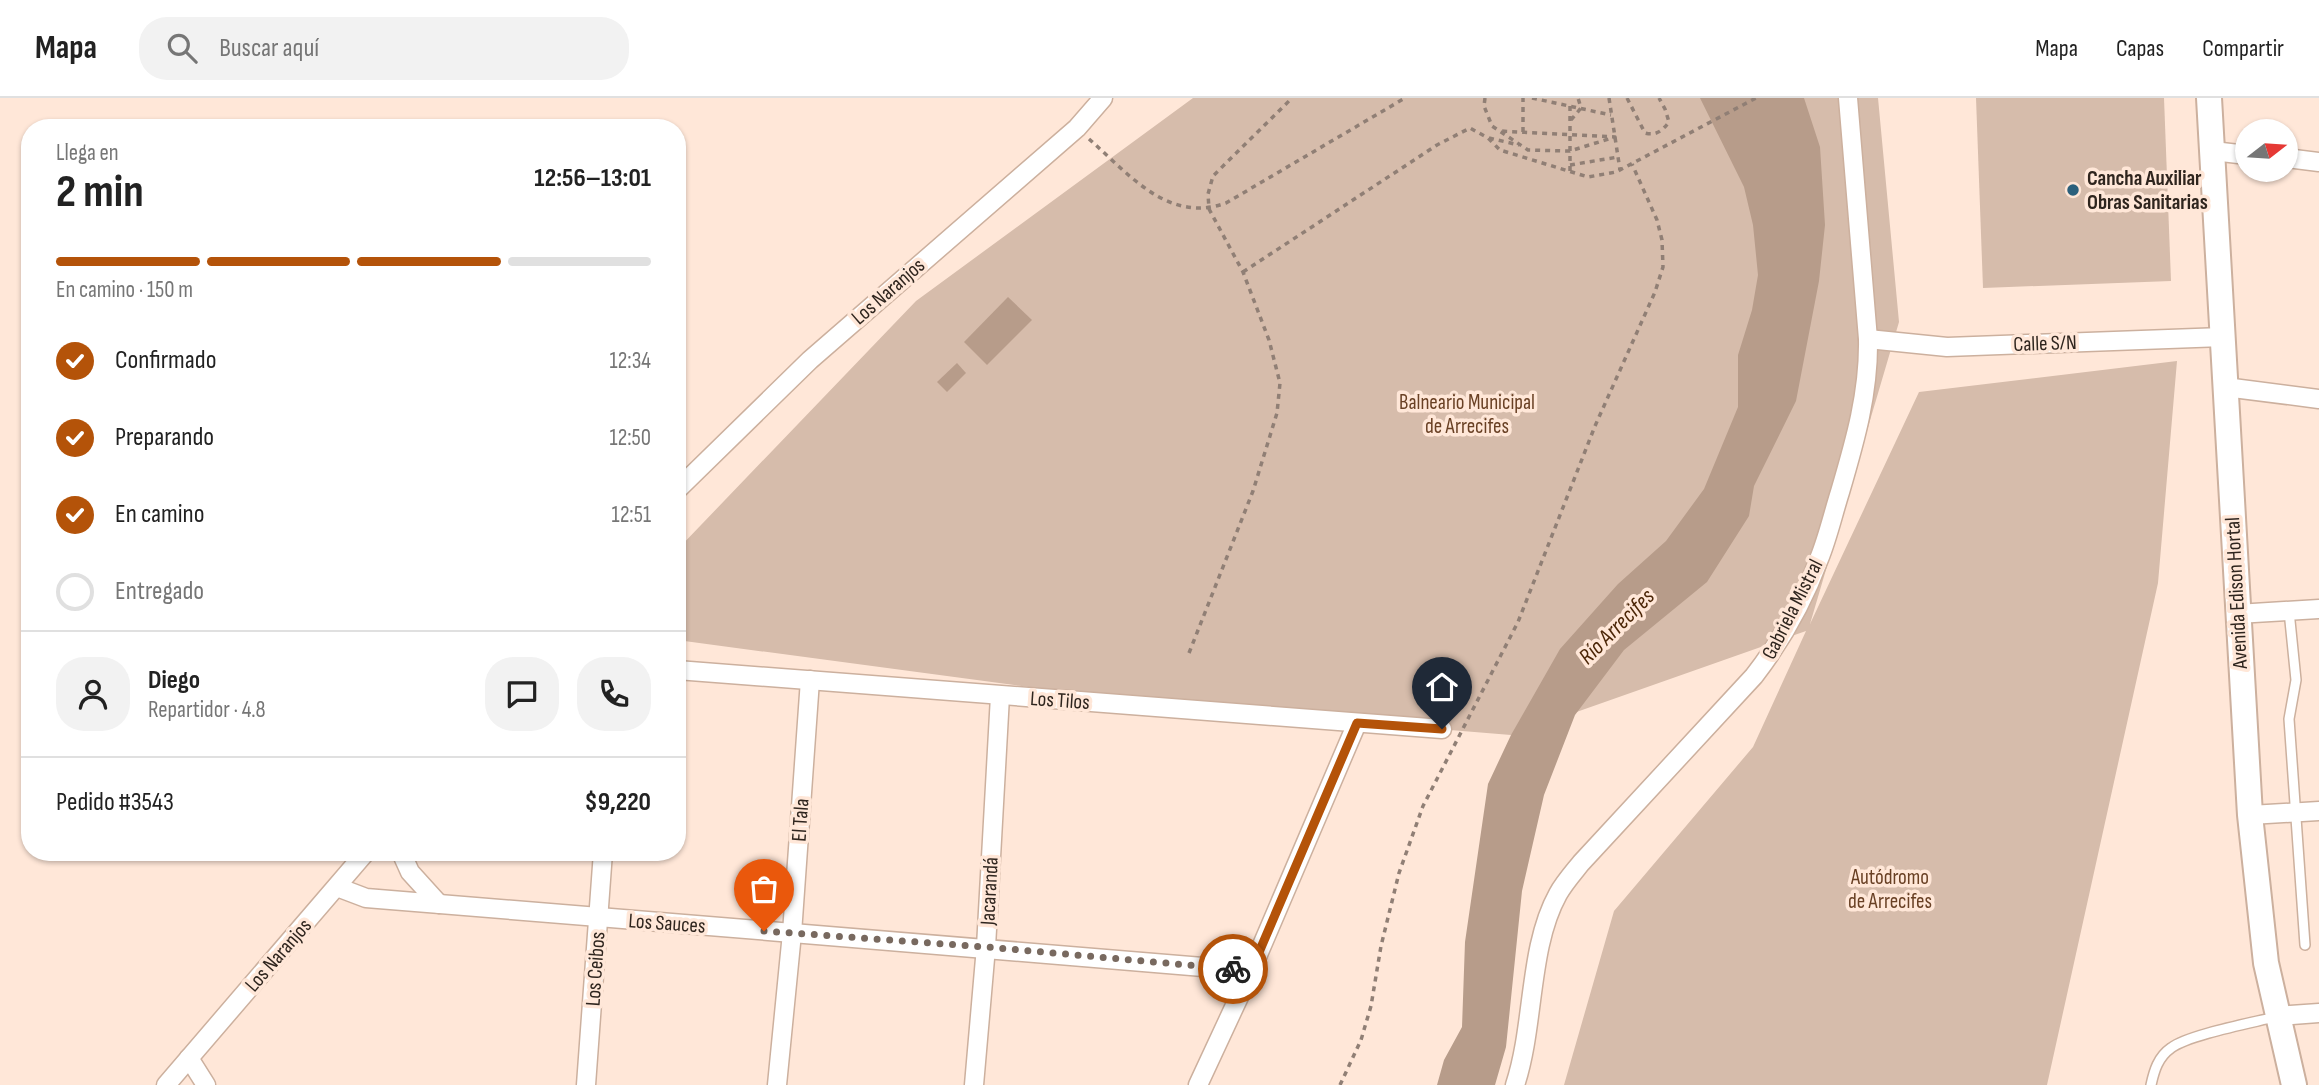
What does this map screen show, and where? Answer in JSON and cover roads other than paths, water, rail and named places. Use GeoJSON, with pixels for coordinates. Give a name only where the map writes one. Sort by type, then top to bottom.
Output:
{"type":"FeatureCollection","features":[{"type":"Feature","properties":{"kind":"main road","name":"Avenida Edison Hortal"},"geometry":{"type":"LineString","coordinates":[[2209,98],[2250,815],[2266,963],[2294,1085]]}},
{"type":"Feature","properties":{"kind":"street","name":"Los Naranjos"},"geometry":{"type":"LineString","coordinates":[[686,481],[810,360],[1077,128],[1103,98]]}},
{"type":"Feature","properties":{"kind":"street","name":"Gabriela Mistral"},"geometry":{"type":"LineString","coordinates":[[1515,1085],[1530,1021],[1540,948],[1558,895],[1581,863],[1754,676],[1772,653],[1819,559],[1857,436],[1868,371],[1868,339],[1848,98]]}},
{"type":"Feature","properties":{"kind":"street"},"geometry":{"type":"LineString","coordinates":[[2213,151],[2235,154]]}},
{"type":"Feature","properties":{"kind":"street"},"geometry":{"type":"LineString","coordinates":[[2298,160],[2319,162]]}},
{"type":"Feature","properties":{"kind":"street","name":"Calle S/N"},"geometry":{"type":"LineString","coordinates":[[1868,339],[1947,347],[2223,337]]}},
{"type":"Feature","properties":{"kind":"street"},"geometry":{"type":"LineString","coordinates":[[2225,387],[2319,399]]}},
{"type":"Feature","properties":{"kind":"street"},"geometry":{"type":"LineString","coordinates":[[2237,614],[2319,609]]}},
{"type":"Feature","properties":{"kind":"street","name":"Los Tilos"},"geometry":{"type":"LineString","coordinates":[[686,671],[1442,729]]}},
{"type":"Feature","properties":{"kind":"street","name":"El Tala"},"geometry":{"type":"LineString","coordinates":[[777,1085],[792,933],[810,680]]}},
{"type":"Feature","properties":{"kind":"street","name":"Jacarandá"},"geometry":{"type":"LineString","coordinates":[[974,1085],[986,947],[1000,696]]}},
{"type":"Feature","properties":{"kind":"street"},"geometry":{"type":"LineString","coordinates":[[1198,1085],[1251,971],[1357,723]]}},
{"type":"Feature","properties":{"kind":"street"},"geometry":{"type":"LineString","coordinates":[[2250,815],[2319,811]]}},
{"type":"Feature","properties":{"kind":"street","name":"Los Naranjos"},"geometry":{"type":"LineString","coordinates":[[166,1085],[359,861]]}},
{"type":"Feature","properties":{"kind":"street"},"geometry":{"type":"LineString","coordinates":[[405,861],[410,872],[439,904]]}},
{"type":"Feature","properties":{"kind":"street","name":"Los Ceibos"},"geometry":{"type":"LineString","coordinates":[[586,1085],[602,861]]}},
{"type":"Feature","properties":{"kind":"street","name":"Los Sauces"},"geometry":{"type":"LineString","coordinates":[[337,887],[366,898],[986,947],[1251,971]]}},
{"type":"Feature","properties":{"kind":"street"},"geometry":{"type":"LineString","coordinates":[[2277,1016],[2319,1013]]}},
{"type":"Feature","properties":{"kind":"street"},"geometry":{"type":"LineString","coordinates":[[189,1058],[206,1085]]}},
{"type":"Feature","properties":{"kind":"lane"},"geometry":{"type":"LineString","coordinates":[[2289,611],[2296,680],[2289,719],[2305,945]]}},
{"type":"Feature","properties":{"kind":"lane"},"geometry":{"type":"LineString","coordinates":[[2151,1085],[2155,1066],[2170,1048],[2189,1040],[2277,1016]]}},
{"type":"Feature","properties":{"kind":"water","name":"Río Arrecifes"},"geometry":{"type":"Polygon","coordinates":[[[1700,98],[1804,98],[1820,147],[1825,225],[1819,281],[1796,401],[1754,486],[1749,516],[1707,582],[1624,650],[1575,715],[1544,795],[1522,891],[1506,1047],[1495,1085],[1437,1085],[1444,1060],[1462,1027],[1465,942],[1488,784],[1511,735],[1560,649],[1618,584],[1666,541],[1704,489],[1738,407],[1738,355],[1752,310],[1758,275],[1753,225],[1744,187],[1700,98]]]}},
{"type":"Feature","properties":{"kind":"water"},"geometry":{"type":"Polygon","coordinates":[[[1008,297],[1032,320],[987,365],[964,342],[1008,297]]]}},
{"type":"Feature","properties":{"kind":"water"},"geometry":{"type":"Polygon","coordinates":[[[957,363],[966,373],[947,392],[937,382],[957,363]]]}},
{"type":"Feature","properties":{"kind":"place","name":"Cancha Auxiliar Obras Sanitarias"},"geometry":{"type":"Point","coordinates":[2073,190]}},
{"type":"Feature","properties":{"kind":"park label","name":"Balneario Municipal de Arrecifes"},"geometry":{"type":"Point","coordinates":[1467,414]}},
{"type":"Feature","properties":{"kind":"park label","name":"Autódromo de Arrecifes"},"geometry":{"type":"Point","coordinates":[1890,889]}}]}
